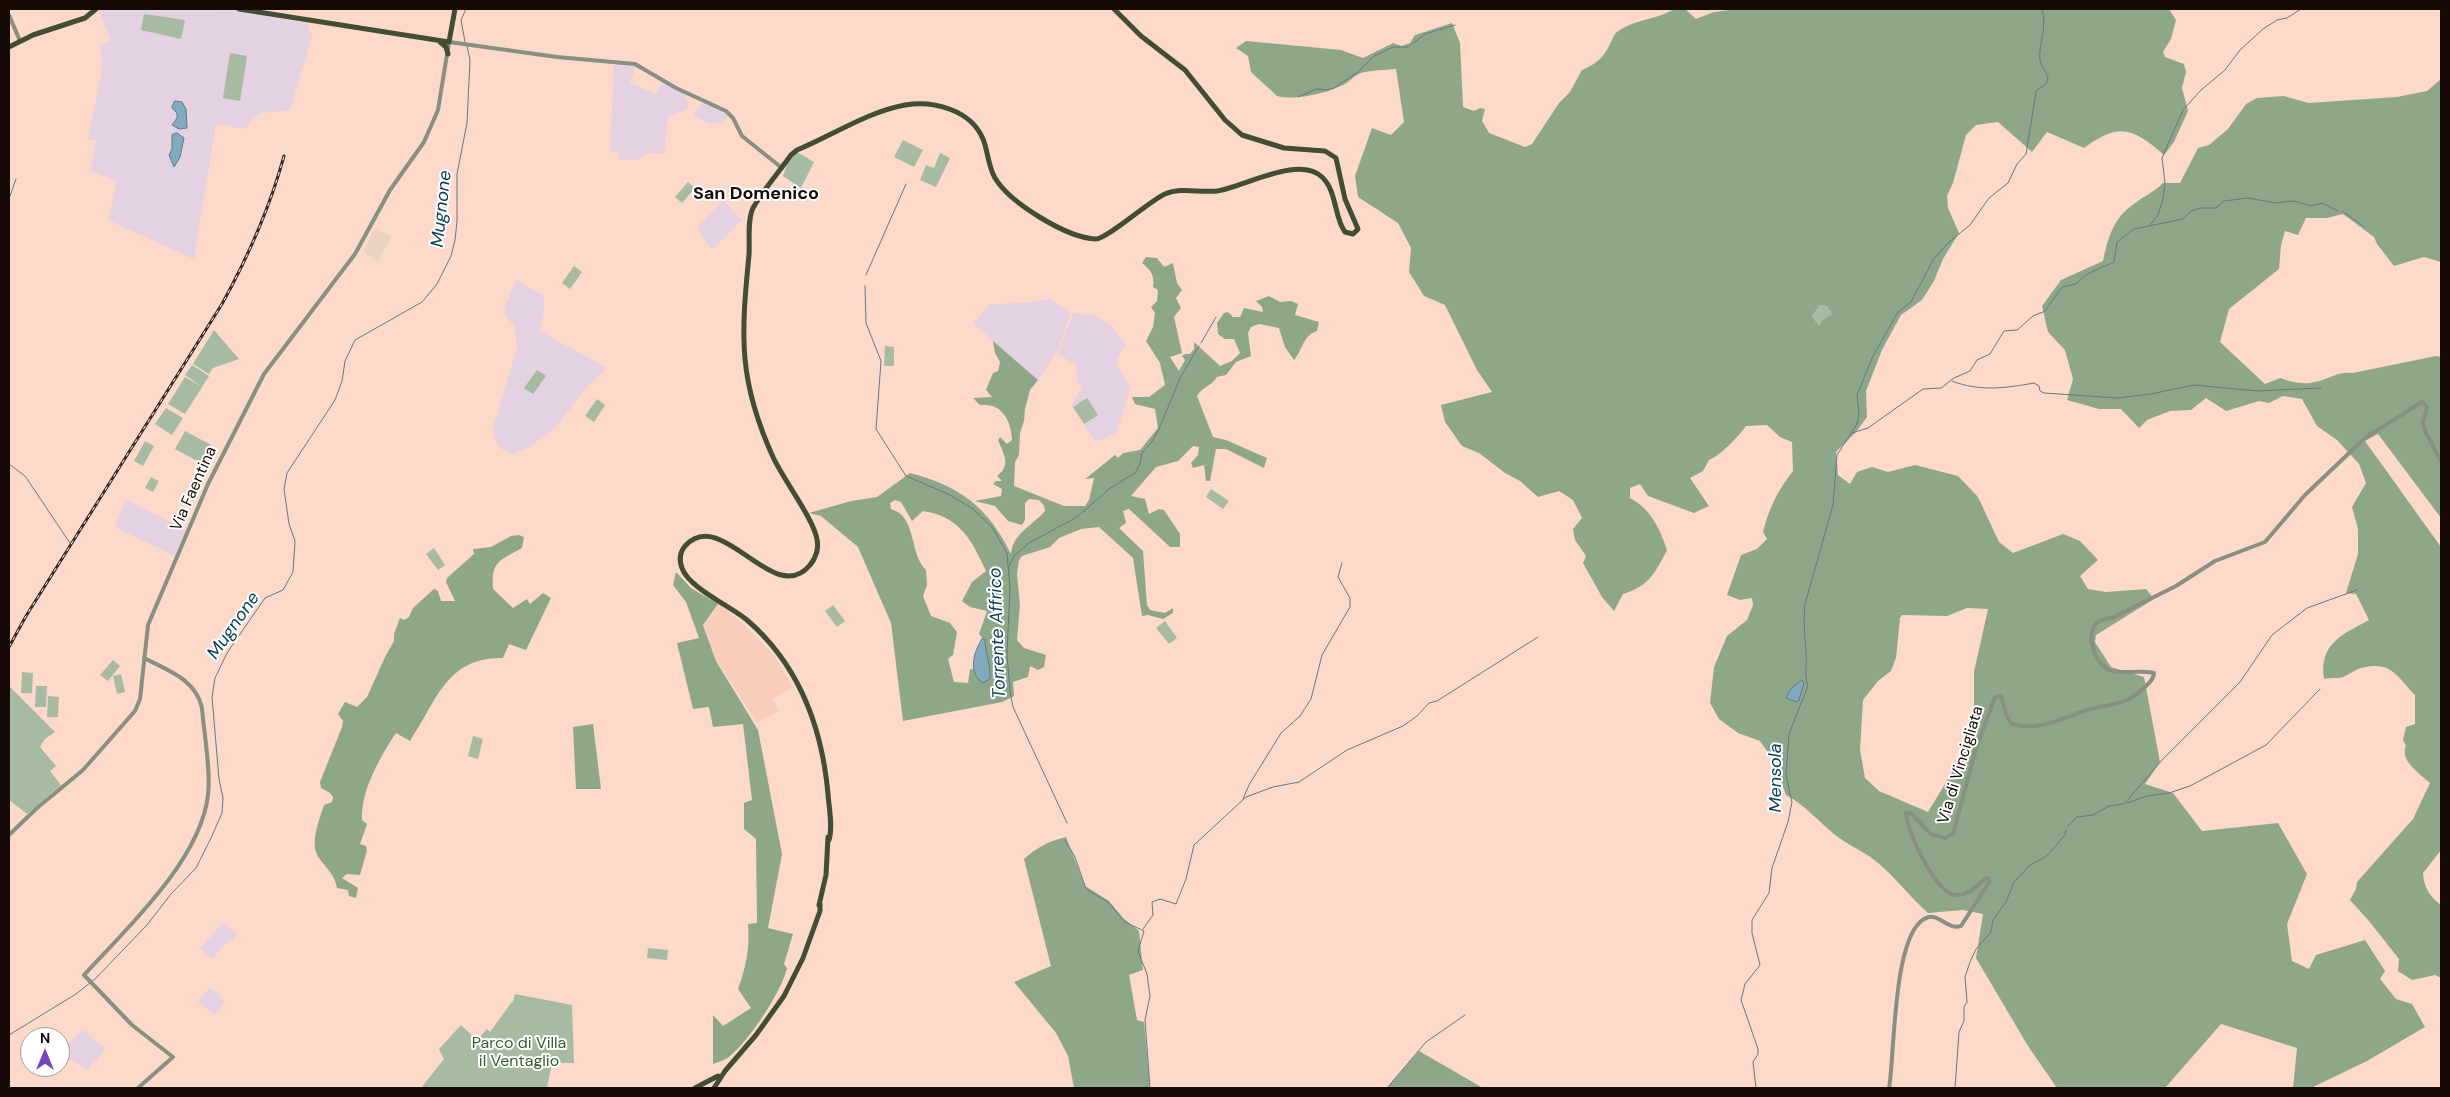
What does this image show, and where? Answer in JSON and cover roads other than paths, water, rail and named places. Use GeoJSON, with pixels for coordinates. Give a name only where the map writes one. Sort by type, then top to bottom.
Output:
{"type":"FeatureCollection","features":[{"type":"Feature","properties":{"kind":"main road"},"geometry":{"type":"LineString","coordinates":[[9,48],[20,41],[85,18],[96,9]]}},
{"type":"Feature","properties":{"kind":"main road"},"geometry":{"type":"LineString","coordinates":[[239,9],[450,42],[455,9]]}},
{"type":"Feature","properties":{"kind":"main road"},"geometry":{"type":"LineString","coordinates":[[705,1084],[712,1084],[715,1088],[724,1071],[766,1022],[798,971],[818,913],[829,840],[822,753],[807,702],[784,661],[745,619],[688,578],[681,565],[681,554],[685,547],[691,541],[705,536],[718,538],[765,568],[785,575],[793,575],[807,568],[815,558],[817,550],[814,529],[776,464],[751,398],[743,355],[745,295],[753,208],[782,168],[797,150],[882,112],[904,105],[930,105],[959,113],[974,124],[983,140],[995,178],[1028,210],[1050,224],[1086,237],[1103,238],[1132,215],[1167,193],[1180,190],[1218,190],[1258,177],[1304,170],[1317,174],[1327,183],[1345,232],[1352,234],[1357,231],[1357,225],[1345,199],[1340,168],[1336,158],[1325,151],[1284,148],[1242,135],[1225,120],[1185,70],[1141,36],[1114,9]]}},
{"type":"Feature","properties":{"kind":"main road"},"geometry":{"type":"LineString","coordinates":[[438,40],[446,47],[448,54]]}},
{"type":"Feature","properties":{"kind":"main road"},"geometry":{"type":"LineString","coordinates":[[695,1088],[705,1084],[724,1071]]}},
{"type":"Feature","properties":{"kind":"street"},"geometry":{"type":"LineString","coordinates":[[9,15],[20,41]]}},
{"type":"Feature","properties":{"kind":"street"},"geometry":{"type":"LineString","coordinates":[[450,42],[509,51],[635,64],[676,88],[726,112],[733,118],[742,136],[782,168]]}},
{"type":"Feature","properties":{"kind":"street","name":"Via Faentina"},"geometry":{"type":"LineString","coordinates":[[9,835],[37,808],[84,770],[128,721],[139,702],[148,624],[208,484],[261,379],[355,254],[390,190],[420,148],[438,110],[450,42]]}},
{"type":"Feature","properties":{"kind":"street","name":"Via di Vincigliata"},"geometry":{"type":"LineString","coordinates":[[1889,1088],[1894,1040],[1895,1002],[1908,941],[1918,925],[1928,918],[1935,918],[1953,927],[1961,926],[1990,881],[1988,878],[1985,879],[1966,894],[1946,893],[1935,880],[1918,847],[1906,813],[1911,813],[1931,834],[1945,838],[1953,834],[1975,752],[1995,697],[2001,696],[2007,717],[2012,724],[2029,727],[2053,722],[2090,709],[2125,702],[2135,697],[2151,681],[2154,673],[2117,673],[2105,668],[2097,658],[2091,636],[2094,626],[2101,619],[2112,618],[2176,586],[2215,561],[2265,542],[2305,496],[2365,438],[2420,403],[2426,404],[2423,423],[2425,431],[2441,461]]}},
{"type":"Feature","properties":{"kind":"street"},"geometry":{"type":"LineString","coordinates":[[138,1088],[173,1057],[132,1025],[85,976],[143,912],[185,857],[204,814],[208,790],[202,708],[199,698],[188,682],[144,658]]}},
{"type":"Feature","properties":{"kind":"water"},"geometry":{"type":"Polygon","coordinates":[[[175,101],[182,102],[186,109],[187,128],[179,129],[172,125],[177,118],[177,113],[172,108],[175,101]]]}},
{"type":"Feature","properties":{"kind":"water"},"geometry":{"type":"Polygon","coordinates":[[[177,133],[184,138],[180,157],[174,167],[169,155],[172,149],[172,135],[177,133]]]}},
{"type":"Feature","properties":{"kind":"water"},"geometry":{"type":"Polygon","coordinates":[[[982,639],[985,639],[990,674],[990,679],[983,683],[975,674],[974,668],[975,656],[982,639]]]}},
{"type":"Feature","properties":{"kind":"water"},"geometry":{"type":"Polygon","coordinates":[[[1802,680],[1804,683],[1799,700],[1796,702],[1786,698],[1790,690],[1802,680]]]}},
{"type":"Feature","properties":{"kind":"waterway","name":"Mugnone"},"geometry":{"type":"LineString","coordinates":[[465,42],[461,20],[466,9]]}},
{"type":"Feature","properties":{"kind":"waterway"},"geometry":{"type":"LineString","coordinates":[[2036,91],[2046,84],[2048,78],[2040,60],[2044,23],[2042,9]]}},
{"type":"Feature","properties":{"kind":"waterway"},"geometry":{"type":"LineString","coordinates":[[2150,225],[2158,215],[2163,199],[2165,183],[2162,158],[2183,110],[2201,90],[2225,70],[2240,50],[2263,29],[2301,9]]}},
{"type":"Feature","properties":{"kind":"waterway"},"geometry":{"type":"LineString","coordinates":[[1298,97],[1317,89],[1328,90],[1334,88],[1358,72],[1374,56],[1393,47],[1408,47],[1425,34],[1455,25]]}},
{"type":"Feature","properties":{"kind":"waterway","name":"Mugnone"},"geometry":{"type":"LineString","coordinates":[[9,1035],[76,994],[96,978],[147,925],[171,894],[196,868],[211,838],[222,813],[223,798],[219,779],[212,697],[215,678],[227,653],[265,598],[283,590],[293,572],[295,541],[289,524],[284,489],[287,473],[335,400],[342,381],[345,361],[355,340],[422,302],[437,284],[451,256],[457,221],[457,174],[467,123],[470,60],[467,46]]}},
{"type":"Feature","properties":{"kind":"waterway","name":"Mensola"},"geometry":{"type":"LineString","coordinates":[[1756,1088],[1753,1062],[1758,1054],[1758,1049],[1741,1000],[1745,984],[1760,965],[1752,933],[1752,920],[1769,893],[1772,868],[1788,822],[1792,802],[1786,775],[1789,734],[1808,686],[1804,623],[1805,604],[1833,505],[1837,455],[1857,424],[1859,414],[1857,395],[1873,356],[1898,312],[1911,302],[1933,260],[1949,242],[1970,225],[1989,198],[2008,183],[2017,164],[2026,154],[2036,92]]}},
{"type":"Feature","properties":{"kind":"waterway"},"geometry":{"type":"LineString","coordinates":[[9,199],[16,179]]}},
{"type":"Feature","properties":{"kind":"waterway","name":"Torrente Affrico"},"geometry":{"type":"LineString","coordinates":[[866,275],[906,184]]}},
{"type":"Feature","properties":{"kind":"waterway"},"geometry":{"type":"LineString","coordinates":[[1852,433],[1868,428],[1923,389],[1941,388],[1954,378],[1970,371],[1977,360],[1990,354],[2004,331],[2017,330],[2033,316],[2045,311],[2062,287],[2076,284],[2087,274],[2114,262],[2117,242],[2134,229],[2183,219],[2191,211],[2200,208],[2216,208],[2224,201],[2248,198],[2276,203],[2294,201],[2311,206],[2322,203],[2338,211]]}},
{"type":"Feature","properties":{"kind":"waterway"},"geometry":{"type":"LineString","coordinates":[[2342,211],[2365,227]]}},
{"type":"Feature","properties":{"kind":"waterway","name":"Torrente Affrico"},"geometry":{"type":"LineString","coordinates":[[865,286],[866,323],[881,361],[876,429],[906,476],[948,494],[973,509],[992,527],[1007,553],[1010,588],[1007,654],[1013,707],[1067,823]]}},
{"type":"Feature","properties":{"kind":"waterway"},"geometry":{"type":"LineString","coordinates":[[1201,343],[1216,317]]}},
{"type":"Feature","properties":{"kind":"waterway"},"geometry":{"type":"LineString","coordinates":[[1009,567],[1014,556],[1029,543],[1077,517],[1109,489],[1135,473],[1140,464],[1142,453],[1151,443],[1159,429],[1180,378],[1199,346]]}},
{"type":"Feature","properties":{"kind":"waterway"},"geometry":{"type":"LineString","coordinates":[[1952,381],[1983,388],[2034,383],[2044,393],[2117,398],[2151,394],[2194,385],[2257,391],[2321,388]]}},
{"type":"Feature","properties":{"kind":"waterway"},"geometry":{"type":"LineString","coordinates":[[9,464],[25,476],[70,543]]}},
{"type":"Feature","properties":{"kind":"waterway"},"geometry":{"type":"LineString","coordinates":[[1243,799],[1249,785],[1281,733],[1300,716],[1311,699],[1322,655],[1350,607],[1350,598],[1338,577],[1342,563]]}},
{"type":"Feature","properties":{"kind":"waterway"},"geometry":{"type":"LineString","coordinates":[[2124,804],[2163,759],[2240,682],[2272,635],[2307,608],[2357,590]]}},
{"type":"Feature","properties":{"kind":"waterway"},"geometry":{"type":"LineString","coordinates":[[1143,929],[1153,915],[1152,902],[1160,899],[1176,904],[1186,879],[1194,845],[1246,797],[1273,787],[1299,782],[1347,750],[1403,726],[1417,716],[1429,703],[1437,701],[1538,637]]}},
{"type":"Feature","properties":{"kind":"waterway"},"geometry":{"type":"LineString","coordinates":[[2127,803],[2147,796],[2169,793],[2190,786],[2266,745],[2320,689]]}},
{"type":"Feature","properties":{"kind":"waterway"},"geometry":{"type":"LineString","coordinates":[[2067,827],[2077,817],[2093,815],[2109,806],[2123,804]]}},
{"type":"Feature","properties":{"kind":"waterway"},"geometry":{"type":"LineString","coordinates":[[1955,1088],[1959,1032],[1964,1021],[1964,1007],[1967,1002],[1965,977],[1970,962],[1976,949],[1991,932],[1993,920],[2006,902],[2014,882],[2030,865],[2047,856],[2065,835],[2066,830]]}},
{"type":"Feature","properties":{"kind":"waterway","name":"Torrente Affrico"},"geometry":{"type":"LineString","coordinates":[[1065,840],[1075,857],[1086,889],[1108,902],[1125,922],[1144,931],[1138,951],[1147,974],[1150,996],[1145,1020],[1150,1088]]}},
{"type":"Feature","properties":{"kind":"waterway"},"geometry":{"type":"LineString","coordinates":[[1387,1088],[1426,1042],[1465,1015]]}},
{"type":"Feature","properties":{"kind":"railway"},"geometry":{"type":"LineString","coordinates":[[9,647],[26,616],[222,304],[258,232],[284,156]]}},
{"type":"Feature","properties":{"kind":"district","name":"San Domenico"},"geometry":{"type":"Point","coordinates":[756,194]}},
{"type":"Feature","properties":{"kind":"park label","name":"Parco di Villa il Ventaglio"},"geometry":{"type":"Point","coordinates":[519,1053]}}]}
